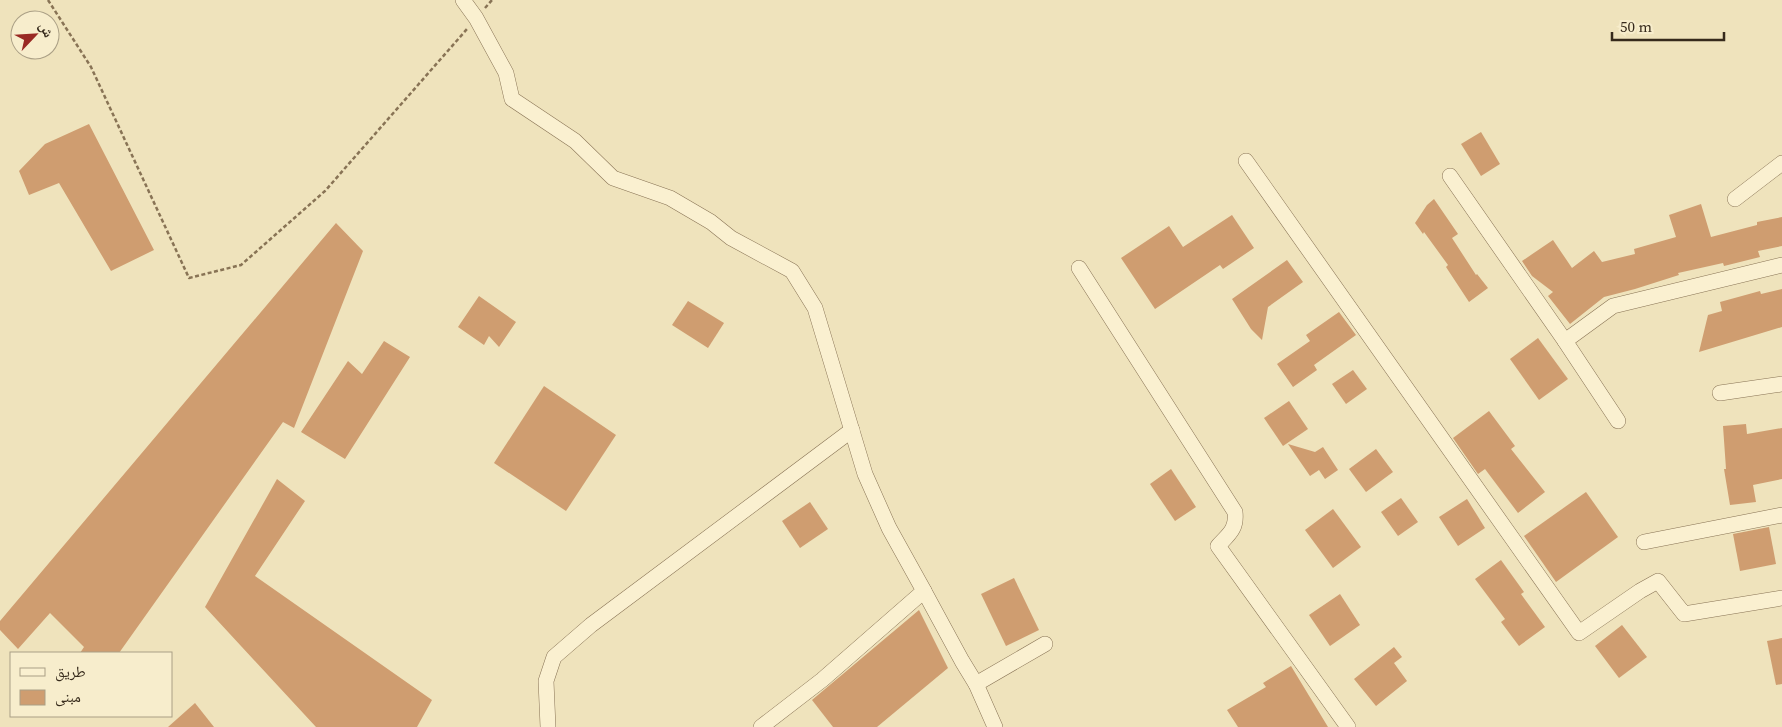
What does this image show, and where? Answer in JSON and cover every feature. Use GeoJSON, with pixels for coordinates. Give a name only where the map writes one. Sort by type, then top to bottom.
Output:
{"type":"FeatureCollection","features":[{"type":"Feature","properties":{"kind":"street"},"geometry":{"type":"LineString","coordinates":[[463,0],[476,18],[506,73],[512,99],[575,141],[613,178],[670,198],[711,222],[731,238],[792,271],[814,308],[865,474],[889,528],[976,684],[995,727]]}},
{"type":"Feature","properties":{"kind":"street"},"geometry":{"type":"LineString","coordinates":[[1246,161],[1579,633],[1640,591],[1658,581],[1684,614],[1782,598]]}},
{"type":"Feature","properties":{"kind":"street"},"geometry":{"type":"LineString","coordinates":[[1736,199],[1782,163]]}},
{"type":"Feature","properties":{"kind":"street"},"geometry":{"type":"LineString","coordinates":[[1450,176],[1565,341],[1618,421]]}},
{"type":"Feature","properties":{"kind":"street"},"geometry":{"type":"LineString","coordinates":[[1565,341],[1612,306],[1782,265]]}},
{"type":"Feature","properties":{"kind":"street"},"geometry":{"type":"LineString","coordinates":[[1079,268],[1234,512],[1236,521],[1233,529],[1218,546],[1348,727]]}},
{"type":"Feature","properties":{"kind":"street"},"geometry":{"type":"LineString","coordinates":[[1720,393],[1782,384]]}},
{"type":"Feature","properties":{"kind":"street"},"geometry":{"type":"LineString","coordinates":[[548,727],[546,681],[554,657],[591,625],[852,430]]}},
{"type":"Feature","properties":{"kind":"street"},"geometry":{"type":"LineString","coordinates":[[1644,542],[1782,515]]}},
{"type":"Feature","properties":{"kind":"street"},"geometry":{"type":"LineString","coordinates":[[761,727],[822,680],[924,591]]}},
{"type":"Feature","properties":{"kind":"street"},"geometry":{"type":"LineString","coordinates":[[976,684],[1045,644]]}},
{"type":"Feature","properties":{"kind":"path"},"geometry":{"type":"LineString","coordinates":[[48,0],[91,67],[189,278],[241,266],[326,191],[476,18]]}},
{"type":"Feature","properties":{"kind":"building"},"geometry":{"type":"Polygon","coordinates":[[[89,124],[154,250],[111,271],[59,183],[29,195],[19,171],[45,144],[89,124]]]}},
{"type":"Feature","properties":{"kind":"building"},"geometry":{"type":"Polygon","coordinates":[[[1481,132],[1500,164],[1481,176],[1461,144],[1481,132]]]}},
{"type":"Feature","properties":{"kind":"building"},"geometry":{"type":"Polygon","coordinates":[[[1434,199],[1458,234],[1452,238],[1476,275],[1488,288],[1469,302],[1446,267],[1448,265],[1424,232],[1423,234],[1415,223],[1427,205],[1434,199]]]}},
{"type":"Feature","properties":{"kind":"building"},"geometry":{"type":"Polygon","coordinates":[[[1701,204],[1711,237],[1757,225],[1757,222],[1782,217],[1782,246],[1758,251],[1760,257],[1724,266],[1723,263],[1678,273],[1679,275],[1604,297],[1570,324],[1548,296],[1553,292],[1532,276],[1522,261],[1553,240],[1572,268],[1594,251],[1602,262],[1635,254],[1634,249],[1676,237],[1669,215],[1701,204]]]}},
{"type":"Feature","properties":{"kind":"building"},"geometry":{"type":"Polygon","coordinates":[[[1232,215],[1254,248],[1223,269],[1220,265],[1155,309],[1121,258],[1169,226],[1183,247],[1232,215]]]}},
{"type":"Feature","properties":{"kind":"building"},"geometry":{"type":"Polygon","coordinates":[[[336,223],[363,251],[294,428],[283,422],[120,652],[81,652],[84,647],[50,613],[18,649],[0,630],[0,621],[336,223]]]}},
{"type":"Feature","properties":{"kind":"building"},"geometry":{"type":"Polygon","coordinates":[[[1287,260],[1303,282],[1268,307],[1262,340],[1251,329],[1232,299],[1287,260]]]}},
{"type":"Feature","properties":{"kind":"building"},"geometry":{"type":"Polygon","coordinates":[[[1782,289],[1782,327],[1699,352],[1708,315],[1722,311],[1720,302],[1760,291],[1761,294],[1782,289]]]}},
{"type":"Feature","properties":{"kind":"building"},"geometry":{"type":"Polygon","coordinates":[[[479,296],[516,322],[499,347],[489,336],[484,345],[458,327],[479,296]]]}},
{"type":"Feature","properties":{"kind":"building"},"geometry":{"type":"Polygon","coordinates":[[[688,301],[724,323],[708,348],[672,325],[688,301]]]}},
{"type":"Feature","properties":{"kind":"building"},"geometry":{"type":"Polygon","coordinates":[[[1339,312],[1356,335],[1314,365],[1317,370],[1293,387],[1277,364],[1310,341],[1306,335],[1339,312]]]}},
{"type":"Feature","properties":{"kind":"building"},"geometry":{"type":"Polygon","coordinates":[[[1538,338],[1568,379],[1539,400],[1510,359],[1538,338]]]}},
{"type":"Feature","properties":{"kind":"building"},"geometry":{"type":"Polygon","coordinates":[[[384,341],[410,357],[345,459],[301,432],[348,361],[362,374],[384,341]]]}},
{"type":"Feature","properties":{"kind":"building"},"geometry":{"type":"Polygon","coordinates":[[[1353,370],[1367,389],[1346,404],[1332,384],[1353,370]]]}},
{"type":"Feature","properties":{"kind":"building"},"geometry":{"type":"Polygon","coordinates":[[[544,386],[616,435],[566,511],[494,463],[544,386]]]}},
{"type":"Feature","properties":{"kind":"building"},"geometry":{"type":"Polygon","coordinates":[[[1289,401],[1308,429],[1283,446],[1264,418],[1289,401]]]}},
{"type":"Feature","properties":{"kind":"building"},"geometry":{"type":"Polygon","coordinates":[[[1489,411],[1515,446],[1511,449],[1545,492],[1518,513],[1485,469],[1478,474],[1453,438],[1489,411]]]}},
{"type":"Feature","properties":{"kind":"building"},"geometry":{"type":"Polygon","coordinates":[[[1746,424],[1747,434],[1782,428],[1782,479],[1753,485],[1756,502],[1730,505],[1724,469],[1726,469],[1723,426],[1746,424]]]}},
{"type":"Feature","properties":{"kind":"building"},"geometry":{"type":"Polygon","coordinates":[[[1288,444],[1315,452],[1323,447],[1338,470],[1325,479],[1319,470],[1310,476],[1288,444]]]}},
{"type":"Feature","properties":{"kind":"building"},"geometry":{"type":"Polygon","coordinates":[[[1376,449],[1393,472],[1366,492],[1349,469],[1376,449]]]}},
{"type":"Feature","properties":{"kind":"building"},"geometry":{"type":"Polygon","coordinates":[[[1171,469],[1196,507],[1175,521],[1150,484],[1171,469]]]}},
{"type":"Feature","properties":{"kind":"building"},"geometry":{"type":"Polygon","coordinates":[[[277,479],[305,501],[255,576],[432,700],[417,727],[316,727],[205,607],[277,479]]]}},
{"type":"Feature","properties":{"kind":"building"},"geometry":{"type":"Polygon","coordinates":[[[1586,492],[1618,537],[1556,582],[1524,536],[1586,492]]]}},
{"type":"Feature","properties":{"kind":"building"},"geometry":{"type":"Polygon","coordinates":[[[1401,498],[1418,522],[1398,536],[1381,512],[1401,498]]]}},
{"type":"Feature","properties":{"kind":"building"},"geometry":{"type":"Polygon","coordinates":[[[1467,499],[1485,528],[1458,546],[1439,517],[1467,499]]]}},
{"type":"Feature","properties":{"kind":"building"},"geometry":{"type":"Polygon","coordinates":[[[810,502],[828,529],[800,548],[782,521],[810,502]]]}},
{"type":"Feature","properties":{"kind":"building"},"geometry":{"type":"Polygon","coordinates":[[[1333,509],[1361,547],[1333,568],[1305,530],[1333,509]]]}},
{"type":"Feature","properties":{"kind":"building"},"geometry":{"type":"Polygon","coordinates":[[[1769,527],[1776,564],[1740,571],[1733,534],[1769,527]]]}},
{"type":"Feature","properties":{"kind":"building"},"geometry":{"type":"Polygon","coordinates":[[[1501,560],[1524,592],[1521,594],[1545,627],[1519,646],[1501,622],[1505,619],[1475,579],[1501,560]]]}},
{"type":"Feature","properties":{"kind":"building"},"geometry":{"type":"Polygon","coordinates":[[[1014,578],[1039,630],[1006,646],[981,594],[1014,578]]]}},
{"type":"Feature","properties":{"kind":"building"},"geometry":{"type":"Polygon","coordinates":[[[1340,594],[1360,625],[1330,646],[1309,615],[1340,594]]]}},
{"type":"Feature","properties":{"kind":"building"},"geometry":{"type":"Polygon","coordinates":[[[919,610],[948,668],[877,727],[833,727],[812,700],[919,610]]]}},
{"type":"Feature","properties":{"kind":"building"},"geometry":{"type":"Polygon","coordinates":[[[1622,625],[1647,657],[1619,678],[1595,646],[1622,625]]]}},
{"type":"Feature","properties":{"kind":"building"},"geometry":{"type":"Polygon","coordinates":[[[1782,638],[1782,684],[1776,685],[1767,641],[1782,638]]]}},
{"type":"Feature","properties":{"kind":"building"},"geometry":{"type":"Polygon","coordinates":[[[1394,647],[1402,657],[1394,663],[1407,681],[1376,706],[1354,679],[1394,647]]]}},
{"type":"Feature","properties":{"kind":"building"},"geometry":{"type":"Polygon","coordinates":[[[1291,666],[1328,727],[1238,727],[1227,710],[1266,687],[1263,683],[1291,666]]]}},
{"type":"Feature","properties":{"kind":"building"},"geometry":{"type":"Polygon","coordinates":[[[195,703],[214,727],[168,727],[195,703]]]}}]}
